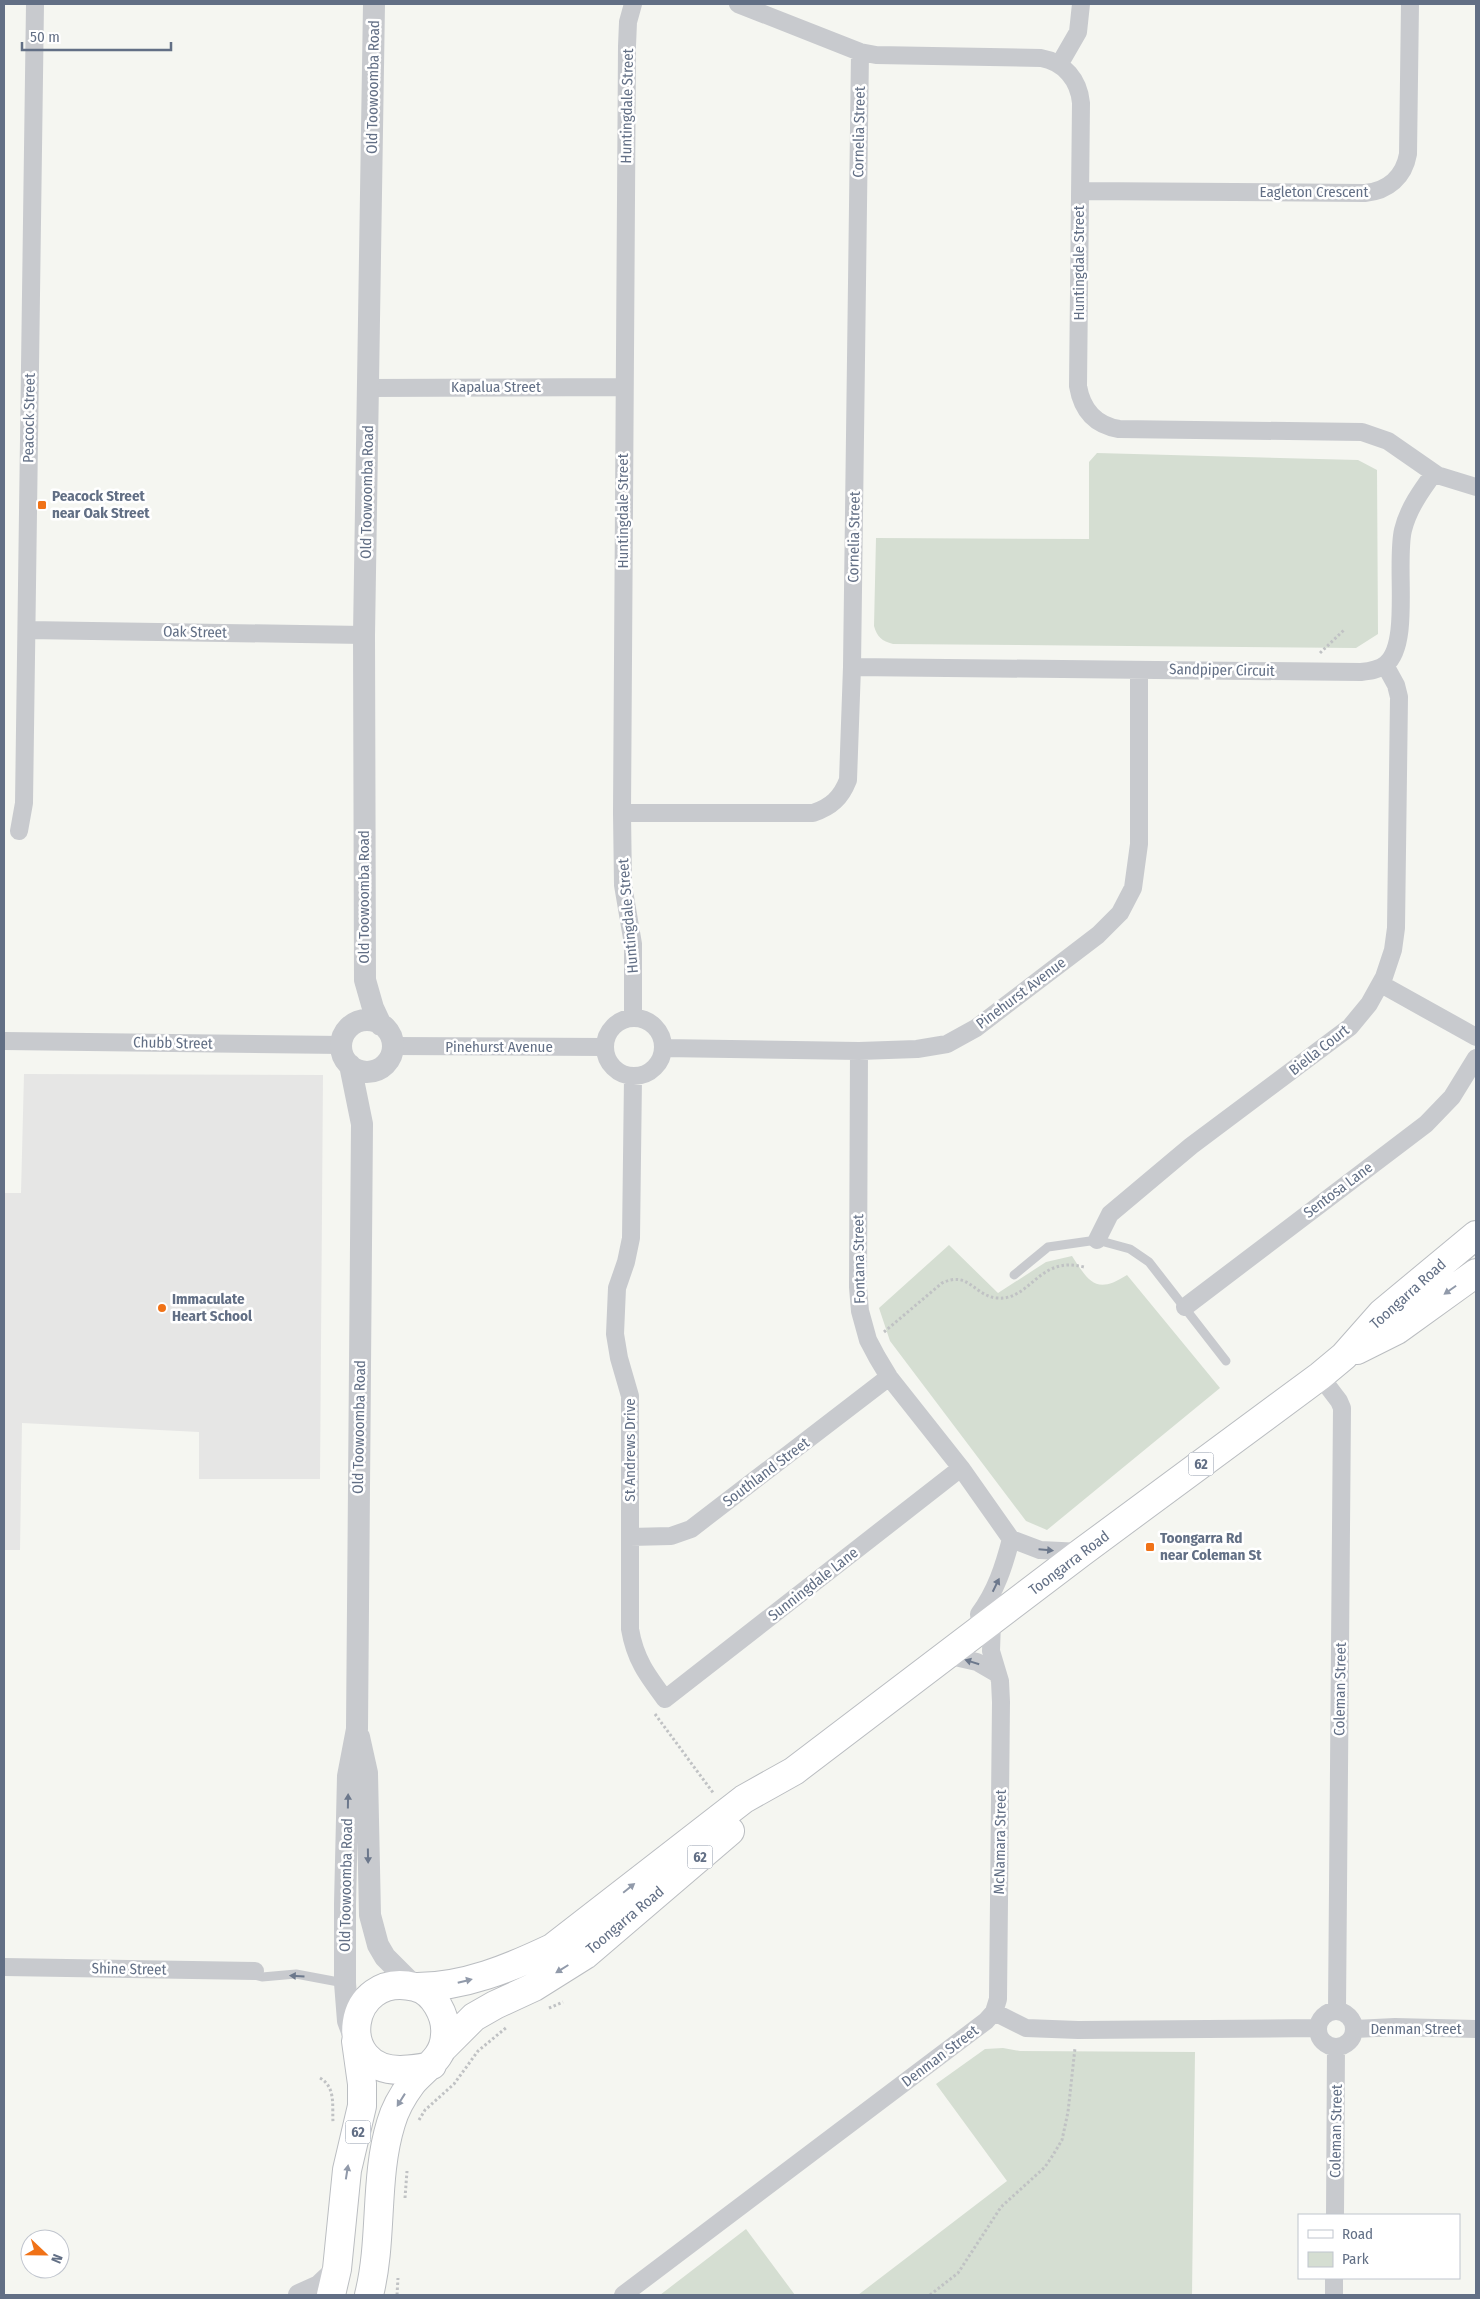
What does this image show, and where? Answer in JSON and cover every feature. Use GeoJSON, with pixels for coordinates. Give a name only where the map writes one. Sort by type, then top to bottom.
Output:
{"type":"FeatureCollection","features":[{"type":"Feature","properties":{"kind":"main road","name":"Toongarra Road"},"geometry":{"type":"LineString","coordinates":[[416,1987],[445,1985],[467,1980],[526,1960],[552,1948],[744,1799],[794,1770],[1082,1552],[1320,1376],[1344,1356],[1382,1313],[1476,1235]]}},
{"type":"Feature","properties":{"kind":"main road","name":"Toongarra Road"},"geometry":{"type":"LineString","coordinates":[[1344,1356],[1397,1330],[1476,1273]]}},
{"type":"Feature","properties":{"kind":"main road","name":"Toongarra Road"},"geometry":{"type":"LineString","coordinates":[[437,2057],[474,2018],[495,2005],[534,1987],[585,1954],[754,1812],[794,1770]]}},
{"type":"Feature","properties":{"kind":"main road","name":"62"},"geometry":{"type":"LineString","coordinates":[[356,2041],[355,2025],[358,2011],[363,2003],[387,1987],[416,1987]]}},
{"type":"Feature","properties":{"kind":"main road"},"geometry":{"type":"LineString","coordinates":[[356,2041],[368,2057],[388,2068],[414,2070],[437,2057],[446,2029],[442,2013],[432,1998],[416,1987]]}},
{"type":"Feature","properties":{"kind":"main road","name":"Old Toowoomba Road"},"geometry":{"type":"LineString","coordinates":[[334,2282],[347,2170],[362,2106],[362,2084],[356,2041]]}},
{"type":"Feature","properties":{"kind":"main road","name":"62"},"geometry":{"type":"LineString","coordinates":[[369,2295],[376,2249],[385,2144],[397,2106],[413,2083],[437,2057]]}},
{"type":"Feature","properties":{"kind":"main road"},"geometry":{"type":"LineString","coordinates":[[352,2295],[361,2255],[368,2176],[385,2144]]}},
{"type":"Feature","properties":{"kind":"street","name":"Peacock Street"},"geometry":{"type":"LineString","coordinates":[[19,831],[24,803],[35,4]]}},
{"type":"Feature","properties":{"kind":"street","name":"Old Toowoomba Road"},"geometry":{"type":"LineString","coordinates":[[356,2041],[348,2020],[345,1983],[348,1776],[357,1729],[362,1124],[347,1046],[364,980],[364,634],[374,4]]}},
{"type":"Feature","properties":{"kind":"street","name":"Huntingdale Street"},"geometry":{"type":"LineString","coordinates":[[633,4],[628,22],[622,813],[623,885],[633,944],[633,1018]]}},
{"type":"Feature","properties":{"kind":"street"},"geometry":{"type":"LineString","coordinates":[[738,4],[860,52],[892,57],[1041,58],[1059,65],[1078,32],[1081,4]]}},
{"type":"Feature","properties":{"kind":"street","name":"Eagleton Crescent"},"geometry":{"type":"LineString","coordinates":[[1080,191],[1364,193],[1384,188],[1402,171],[1408,154],[1410,4]]}},
{"type":"Feature","properties":{"kind":"street","name":"Cornelia Street"},"geometry":{"type":"LineString","coordinates":[[622,813],[804,814],[828,807],[841,796],[848,780],[852,667],[860,52]]}},
{"type":"Feature","properties":{"kind":"street","name":"Huntingdale Street"},"geometry":{"type":"LineString","coordinates":[[1059,65],[1074,79],[1080,95],[1078,386],[1083,405],[1093,418],[1109,428],[1119,429],[1362,432],[1388,441],[1434,473],[1476,487]]}},
{"type":"Feature","properties":{"kind":"street","name":"Kapalua Street"},"geometry":{"type":"LineString","coordinates":[[369,388],[624,387]]}},
{"type":"Feature","properties":{"kind":"street"},"geometry":{"type":"LineString","coordinates":[[1385,665],[1394,655],[1399,642],[1403,531],[1412,506],[1434,473]]}},
{"type":"Feature","properties":{"kind":"street"},"geometry":{"type":"LineString","coordinates":[[1456,480],[1476,475]]}},
{"type":"Feature","properties":{"kind":"street","name":"Oak Street"},"geometry":{"type":"LineString","coordinates":[[27,630],[364,634]]}},
{"type":"Feature","properties":{"kind":"street","name":"Sandpiper Circuit"},"geometry":{"type":"LineString","coordinates":[[852,667],[1361,672],[1385,665]]}},
{"type":"Feature","properties":{"kind":"street","name":"Biella Court"},"geometry":{"type":"LineString","coordinates":[[1097,1240],[1110,1214],[1117,1208],[1191,1146],[1344,1033],[1361,1015],[1381,984],[1393,950],[1396,920],[1399,697],[1396,686],[1385,665]]}},
{"type":"Feature","properties":{"kind":"street","name":"Pinehurst Avenue"},"geometry":{"type":"LineString","coordinates":[[663,1048],[859,1051],[932,1048],[962,1037],[1098,934],[1120,913],[1133,888],[1139,844],[1139,670]]}},
{"type":"Feature","properties":{"kind":"street","name":"Old Toowoomba Road"},"geometry":{"type":"LineString","coordinates":[[364,980],[381,1025]]}},
{"type":"Feature","properties":{"kind":"street"},"geometry":{"type":"LineString","coordinates":[[1381,984],[1476,1037]]}},
{"type":"Feature","properties":{"kind":"street"},"geometry":{"type":"LineString","coordinates":[[633,1018],[642,1020],[657,1030],[663,1048],[661,1057],[650,1071],[642,1076],[633,1077],[616,1071],[606,1056],[604,1047],[606,1038],[616,1024],[633,1018]]}},
{"type":"Feature","properties":{"kind":"street"},"geometry":{"type":"LineString","coordinates":[[365,1020],[381,1025],[390,1034],[393,1046],[389,1058],[381,1067],[365,1071],[347,1046],[365,1020]]}},
{"type":"Feature","properties":{"kind":"street","name":"Chubb Street"},"geometry":{"type":"LineString","coordinates":[[4,1041],[347,1046]]}},
{"type":"Feature","properties":{"kind":"street","name":"Pinehurst Avenue"},"geometry":{"type":"LineString","coordinates":[[393,1046],[604,1047]]}},
{"type":"Feature","properties":{"kind":"street","name":"Fontana Street"},"geometry":{"type":"LineString","coordinates":[[859,1051],[858,1287],[860,1311],[868,1340],[889,1377],[961,1468],[1011,1539]]}},
{"type":"Feature","properties":{"kind":"street","name":"Sentosa Lane"},"geometry":{"type":"LineString","coordinates":[[1185,1307],[1426,1124],[1452,1097],[1476,1058]]}},
{"type":"Feature","properties":{"kind":"street","name":"Old Toowoomba Road"},"geometry":{"type":"LineString","coordinates":[[362,1124],[381,1067]]}},
{"type":"Feature","properties":{"kind":"street","name":"St Andrews Drive"},"geometry":{"type":"LineString","coordinates":[[633,1077],[631,1238],[615,1302],[616,1346],[630,1396],[630,1629],[633,1648],[642,1669],[665,1699]]}},
{"type":"Feature","properties":{"kind":"street","name":"Coleman Street"},"geometry":{"type":"LineString","coordinates":[[1320,1376],[1342,1408],[1337,2010]]}},
{"type":"Feature","properties":{"kind":"street","name":"Southland Street"},"geometry":{"type":"LineString","coordinates":[[630,1537],[671,1536],[691,1529],[889,1377]]}},
{"type":"Feature","properties":{"kind":"street","name":"Sunningdale Lane"},"geometry":{"type":"LineString","coordinates":[[665,1699],[961,1468]]}},
{"type":"Feature","properties":{"kind":"street"},"geometry":{"type":"LineString","coordinates":[[986,1625],[979,1614],[988,1602],[1004,1568],[1011,1539],[1040,1550],[1082,1552]]}},
{"type":"Feature","properties":{"kind":"street","name":"McNamara Street"},"geometry":{"type":"LineString","coordinates":[[986,1625],[996,1673],[1000,1681],[1002,1702],[998,1999],[994,2012]]}},
{"type":"Feature","properties":{"kind":"street"},"geometry":{"type":"LineString","coordinates":[[946,1655],[977,1662],[996,1673]]}},
{"type":"Feature","properties":{"kind":"street","name":"Old Toowoomba Road"},"geometry":{"type":"LineString","coordinates":[[357,1729],[367,1772],[370,1915],[378,1944],[385,1957],[416,1987]]}},
{"type":"Feature","properties":{"kind":"street","name":"Shine Street"},"geometry":{"type":"LineString","coordinates":[[4,1967],[255,1971]]}},
{"type":"Feature","properties":{"kind":"street"},"geometry":{"type":"LineString","coordinates":[[1337,2010],[1350,2016],[1355,2029],[1349,2042],[1336,2047],[1323,2042],[1318,2028],[1323,2015],[1337,2010]]}},
{"type":"Feature","properties":{"kind":"street"},"geometry":{"type":"LineString","coordinates":[[994,2012],[1026,2028],[1078,2030],[1318,2028]]}},
{"type":"Feature","properties":{"kind":"street","name":"Denman Street"},"geometry":{"type":"LineString","coordinates":[[623,2295],[986,2021],[994,2012]]}},
{"type":"Feature","properties":{"kind":"street","name":"Denman Street"},"geometry":{"type":"LineString","coordinates":[[1355,2029],[1395,2027],[1476,2029]]}},
{"type":"Feature","properties":{"kind":"street","name":"Coleman Street"},"geometry":{"type":"LineString","coordinates":[[1335,2214],[1336,2047]]}},
{"type":"Feature","properties":{"kind":"street"},"geometry":{"type":"LineString","coordinates":[[1334,2279],[1334,2295]]}},
{"type":"Feature","properties":{"kind":"street"},"geometry":{"type":"LineString","coordinates":[[299,2295],[327,2281],[334,2282]]}},
{"type":"Feature","properties":{"kind":"lane"},"geometry":{"type":"LineString","coordinates":[[1014,1276],[1048,1247],[1097,1240],[1130,1249],[1149,1262],[1226,1361]]}},
{"type":"Feature","properties":{"kind":"lane"},"geometry":{"type":"LineString","coordinates":[[236,1970],[262,1978],[296,1974],[345,1983]]}},
{"type":"Feature","properties":{"kind":"path"},"geometry":{"type":"LineString","coordinates":[[1320,653],[1344,630]]}},
{"type":"Feature","properties":{"kind":"path"},"geometry":{"type":"LineString","coordinates":[[879,1335],[892,1328],[942,1282],[949,1279],[963,1280],[984,1294],[1004,1298],[1018,1292],[1049,1268],[1072,1264],[1084,1267]]}},
{"type":"Feature","properties":{"kind":"path"},"geometry":{"type":"LineString","coordinates":[[665,1699],[655,1714],[708,1785]]}},
{"type":"Feature","properties":{"kind":"path"},"geometry":{"type":"LineString","coordinates":[[416,2124],[425,2110],[454,2084],[478,2051],[511,2024]]}},
{"type":"Feature","properties":{"kind":"path"},"geometry":{"type":"LineString","coordinates":[[930,2295],[958,2273],[1002,2207],[1045,2167],[1062,2140],[1068,2112],[1078,2030]]}},
{"type":"Feature","properties":{"kind":"path"},"geometry":{"type":"LineString","coordinates":[[405,2202],[408,2164]]}},
{"type":"Feature","properties":{"kind":"path"},"geometry":{"type":"LineString","coordinates":[[396,2295],[398,2276]]}},
{"type":"Feature","properties":{"kind":"shaded area","name":"Immaculate Heart School"},"geometry":{"type":"Polygon","coordinates":[[[24,1074],[323,1075],[320,1479],[199,1479],[199,1432],[22,1423],[20,1550],[4,1550],[4,1193],[21,1193],[24,1074]]]}},
{"type":"Feature","properties":{"kind":"green space"},"geometry":{"type":"Polygon","coordinates":[[[1097,453],[1358,460],[1377,470],[1378,634],[1356,648],[893,644],[878,636],[874,626],[876,538],[1089,539],[1089,462],[1097,453]]]}},
{"type":"Feature","properties":{"kind":"green space"},"geometry":{"type":"Polygon","coordinates":[[[949,1245],[998,1293],[1046,1262],[1072,1256],[1083,1273],[1094,1283],[1100,1285],[1108,1284],[1127,1275],[1220,1388],[1047,1530],[1026,1521],[890,1341],[879,1308],[949,1245]]]}},
{"type":"Feature","properties":{"kind":"green space"},"geometry":{"type":"Polygon","coordinates":[[[1003,2048],[1020,2051],[1195,2052],[1192,2295],[858,2295],[1007,2181],[936,2084],[985,2049],[1003,2048]]]}},
{"type":"Feature","properties":{"kind":"green space"},"geometry":{"type":"Polygon","coordinates":[[[746,2229],[795,2295],[660,2295],[746,2229]]]}},
{"type":"Feature","properties":{"kind":"place","name":"Peacock Street near Oak Street"},"geometry":{"type":"Point","coordinates":[42,505]}},
{"type":"Feature","properties":{"kind":"place","name":"Immaculate Heart School"},"geometry":{"type":"Point","coordinates":[162,1308]}},
{"type":"Feature","properties":{"kind":"place","name":"Toongarra Rd near Coleman St"},"geometry":{"type":"Point","coordinates":[1150,1547]}}]}
